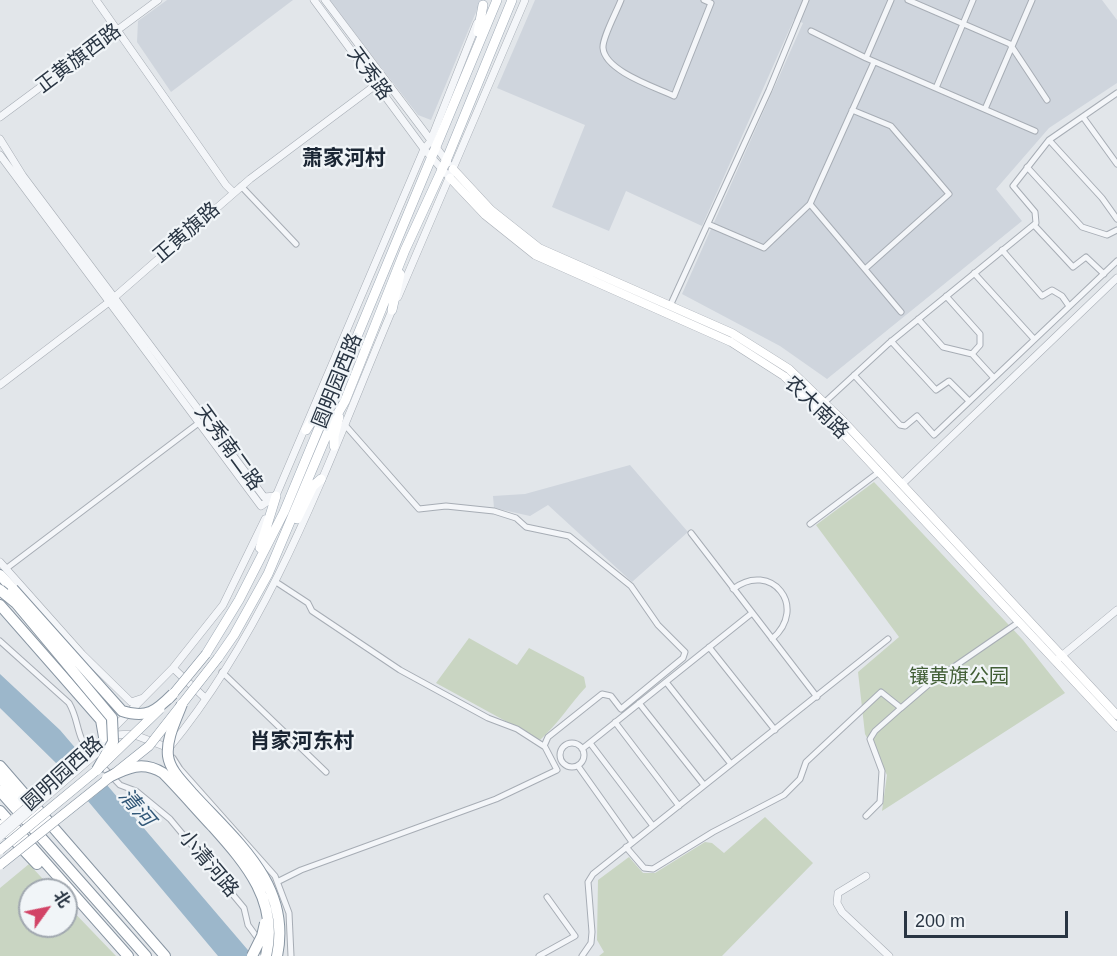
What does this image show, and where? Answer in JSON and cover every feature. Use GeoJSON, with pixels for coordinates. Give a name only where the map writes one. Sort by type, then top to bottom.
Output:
{"type":"FeatureCollection","features":[{"type":"Feature","properties":{"kind":"highway"},"geometry":{"type":"LineString","coordinates":[[3,572],[13,589],[122,711],[148,715],[156,711],[173,694]]}},
{"type":"Feature","properties":{"kind":"highway"},"geometry":{"type":"LineString","coordinates":[[0,581],[13,589]]}},
{"type":"Feature","properties":{"kind":"highway"},"geometry":{"type":"LineString","coordinates":[[0,590],[16,603],[112,718],[113,742],[97,770]]}},
{"type":"Feature","properties":{"kind":"highway"},"geometry":{"type":"LineString","coordinates":[[0,605],[101,720],[104,738]]}},
{"type":"Feature","properties":{"kind":"highway"},"geometry":{"type":"LineString","coordinates":[[182,704],[170,736],[168,758],[182,780],[270,883],[280,930],[279,956]]}},
{"type":"Feature","properties":{"kind":"highway"},"geometry":{"type":"LineString","coordinates":[[107,778],[138,765],[153,767],[163,773],[244,861],[264,896],[270,922],[266,956]]}},
{"type":"Feature","properties":{"kind":"highway"},"geometry":{"type":"LineString","coordinates":[[0,766],[165,956]]}},
{"type":"Feature","properties":{"kind":"highway"},"geometry":{"type":"LineString","coordinates":[[0,778],[158,956]]}},
{"type":"Feature","properties":{"kind":"highway"},"geometry":{"type":"LineString","coordinates":[[0,791],[146,956]]}},
{"type":"Feature","properties":{"kind":"highway"},"geometry":{"type":"LineString","coordinates":[[0,812],[127,956]]}},
{"type":"Feature","properties":{"kind":"highway"},"geometry":{"type":"LineString","coordinates":[[0,828],[51,878]]}},
{"type":"Feature","properties":{"kind":"highway"},"geometry":{"type":"LineString","coordinates":[[252,956],[262,936],[264,896]]}},
{"type":"Feature","properties":{"kind":"highway"},"geometry":{"type":"LineString","coordinates":[[78,906],[127,956]]}},
{"type":"Feature","properties":{"kind":"main road","name":"圆明园西路"},"geometry":{"type":"LineString","coordinates":[[0,850],[97,770],[144,727],[206,654],[239,600],[284,512],[432,150],[497,0]]}},
{"type":"Feature","properties":{"kind":"main road","name":"圆明园西路"},"geometry":{"type":"LineString","coordinates":[[0,865],[149,746],[234,635],[268,574],[330,427],[345,400],[405,250],[444,165],[512,0]]}},
{"type":"Feature","properties":{"kind":"main road"},"geometry":{"type":"LineString","coordinates":[[475,49],[484,3]]}},
{"type":"Feature","properties":{"kind":"main road","name":"农大南路"},"geometry":{"type":"LineString","coordinates":[[451,174],[491,210],[539,248],[753,345],[789,369],[825,402],[902,484],[1117,727]]}},
{"type":"Feature","properties":{"kind":"main road","name":"农大南路"},"geometry":{"type":"LineString","coordinates":[[451,174],[485,215],[535,255],[731,342],[766,363],[809,398],[1019,622],[1117,715]]}},
{"type":"Feature","properties":{"kind":"main road"},"geometry":{"type":"LineString","coordinates":[[392,310],[405,250]]}},
{"type":"Feature","properties":{"kind":"main road"},"geometry":{"type":"LineString","coordinates":[[306,430],[333,390]]}},
{"type":"Feature","properties":{"kind":"main road"},"geometry":{"type":"LineString","coordinates":[[334,446],[334,436],[345,400]]}},
{"type":"Feature","properties":{"kind":"main road"},"geometry":{"type":"LineString","coordinates":[[282,540],[291,533],[313,486],[321,479]]}},
{"type":"Feature","properties":{"kind":"main road"},"geometry":{"type":"LineString","coordinates":[[239,600],[267,532],[276,496]]}},
{"type":"Feature","properties":{"kind":"street"},"geometry":{"type":"LineString","coordinates":[[96,0],[181,123],[234,192]]}},
{"type":"Feature","properties":{"kind":"street","name":"正黄旗西路"},"geometry":{"type":"LineString","coordinates":[[0,117],[158,0]]}},
{"type":"Feature","properties":{"kind":"street","name":"天秀路"},"geometry":{"type":"LineString","coordinates":[[314,0],[424,149],[432,150]]}},
{"type":"Feature","properties":{"kind":"street","name":"天秀路"},"geometry":{"type":"LineString","coordinates":[[325,0],[432,150]]}},
{"type":"Feature","properties":{"kind":"street","name":"圆明园西路"},"geometry":{"type":"LineString","coordinates":[[0,828],[115,735],[132,734],[169,748],[222,672],[276,582],[525,0]]}},
{"type":"Feature","properties":{"kind":"street"},"geometry":{"type":"LineString","coordinates":[[621,0],[603,46],[606,57],[613,67],[674,96],[712,2],[704,0]]}},
{"type":"Feature","properties":{"kind":"street"},"geometry":{"type":"LineString","coordinates":[[670,306],[770,90],[806,0]]}},
{"type":"Feature","properties":{"kind":"street"},"geometry":{"type":"LineString","coordinates":[[866,58],[891,0]]}},
{"type":"Feature","properties":{"kind":"street"},"geometry":{"type":"LineString","coordinates":[[908,0],[1012,46],[1047,100]]}},
{"type":"Feature","properties":{"kind":"street"},"geometry":{"type":"LineString","coordinates":[[936,88],[973,0]]}},
{"type":"Feature","properties":{"kind":"street"},"geometry":{"type":"LineString","coordinates":[[985,109],[1032,0]]}},
{"type":"Feature","properties":{"kind":"street","name":"圆明园西路"},"geometry":{"type":"LineString","coordinates":[[0,837],[94,752],[104,738],[173,668],[223,605],[306,430],[424,149],[432,150],[484,3]]}},
{"type":"Feature","properties":{"kind":"street"},"geometry":{"type":"LineString","coordinates":[[811,31],[874,62],[1035,131]]}},
{"type":"Feature","properties":{"kind":"street"},"geometry":{"type":"LineString","coordinates":[[708,224],[764,248],[810,204],[874,62]]}},
{"type":"Feature","properties":{"kind":"street","name":"正黄旗路"},"geometry":{"type":"LineString","coordinates":[[0,385],[112,300],[241,186],[377,84]]}},
{"type":"Feature","properties":{"kind":"street"},"geometry":{"type":"LineString","coordinates":[[825,402],[891,341],[1036,223],[1035,212],[1013,186],[1049,140],[1116,95]]}},
{"type":"Feature","properties":{"kind":"street"},"geometry":{"type":"LineString","coordinates":[[852,110],[891,126],[949,194],[865,268]]}},
{"type":"Feature","properties":{"kind":"street"},"geometry":{"type":"LineString","coordinates":[[1083,117],[1117,164]]}},
{"type":"Feature","properties":{"kind":"street","name":"天秀南二路"},"geometry":{"type":"LineString","coordinates":[[0,139],[23,176],[261,506],[276,496]]}},
{"type":"Feature","properties":{"kind":"street"},"geometry":{"type":"LineString","coordinates":[[1049,140],[1117,219]]}},
{"type":"Feature","properties":{"kind":"street"},"geometry":{"type":"LineString","coordinates":[[432,150],[451,174]]}},
{"type":"Feature","properties":{"kind":"street","name":"天秀南二路"},"geometry":{"type":"LineString","coordinates":[[0,155],[264,497],[276,496]]}},
{"type":"Feature","properties":{"kind":"street"},"geometry":{"type":"LineString","coordinates":[[1027,167],[1082,227],[1107,235],[1117,230]]}},
{"type":"Feature","properties":{"kind":"street"},"geometry":{"type":"LineString","coordinates":[[241,186],[296,244]]}},
{"type":"Feature","properties":{"kind":"street"},"geometry":{"type":"LineString","coordinates":[[810,204],[901,312]]}},
{"type":"Feature","properties":{"kind":"street"},"geometry":{"type":"LineString","coordinates":[[1034,225],[1073,267],[1086,257],[1104,274]]}},
{"type":"Feature","properties":{"kind":"street"},"geometry":{"type":"LineString","coordinates":[[1002,250],[1042,296],[1052,290],[1062,296],[1069,306]]}},
{"type":"Feature","properties":{"kind":"street"},"geometry":{"type":"LineString","coordinates":[[854,375],[900,425],[905,426],[917,416],[934,435],[1117,261]]}},
{"type":"Feature","properties":{"kind":"street"},"geometry":{"type":"LineString","coordinates":[[974,273],[1034,339]]}},
{"type":"Feature","properties":{"kind":"street"},"geometry":{"type":"LineString","coordinates":[[902,484],[1117,279]]}},
{"type":"Feature","properties":{"kind":"street"},"geometry":{"type":"LineString","coordinates":[[945,296],[980,334],[980,345],[972,354]]}},
{"type":"Feature","properties":{"kind":"street"},"geometry":{"type":"LineString","coordinates":[[918,319],[943,347],[972,354],[994,378]]}},
{"type":"Feature","properties":{"kind":"street"},"geometry":{"type":"LineString","coordinates":[[891,341],[936,390],[949,381],[969,401]]}},
{"type":"Feature","properties":{"kind":"street"},"geometry":{"type":"LineString","coordinates":[[3,572],[200,422]]}},
{"type":"Feature","properties":{"kind":"street"},"geometry":{"type":"LineString","coordinates":[[345,425],[419,509],[446,506],[494,511],[516,518],[526,526],[569,536],[630,586],[658,625],[685,652],[682,658],[621,709],[611,696],[602,694],[548,737],[544,746]]}},
{"type":"Feature","properties":{"kind":"street"},"geometry":{"type":"LineString","coordinates":[[810,524],[879,471]]}},
{"type":"Feature","properties":{"kind":"street"},"geometry":{"type":"LineString","coordinates":[[691,533],[817,697]]}},
{"type":"Feature","properties":{"kind":"street"},"geometry":{"type":"LineString","coordinates":[[0,562],[3,572],[131,702],[145,698]]}},
{"type":"Feature","properties":{"kind":"street"},"geometry":{"type":"LineString","coordinates":[[733,589],[744,581],[754,579],[774,584],[781,591],[786,600],[786,620],[772,639]]}},
{"type":"Feature","properties":{"kind":"street"},"geometry":{"type":"LineString","coordinates":[[276,582],[308,603],[312,611],[400,670],[488,718],[518,729],[544,746],[551,755],[557,770]]}},
{"type":"Feature","properties":{"kind":"street"},"geometry":{"type":"LineString","coordinates":[[1059,659],[1117,610]]}},
{"type":"Feature","properties":{"kind":"street"},"geometry":{"type":"LineString","coordinates":[[582,749],[752,613]]}},
{"type":"Feature","properties":{"kind":"street"},"geometry":{"type":"LineString","coordinates":[[866,816],[880,802],[882,771],[870,739],[875,731],[929,684],[1019,622]]}},
{"type":"Feature","properties":{"kind":"street"},"geometry":{"type":"LineString","coordinates":[[582,956],[591,942],[588,882],[593,874],[888,639]]}},
{"type":"Feature","properties":{"kind":"street","name":"小清河路"},"geometry":{"type":"LineString","coordinates":[[0,640],[69,703],[75,713],[76,730],[82,744],[120,786],[136,791],[170,819],[244,908],[248,925],[258,939],[279,956]]}},
{"type":"Feature","properties":{"kind":"street"},"geometry":{"type":"LineString","coordinates":[[709,647],[775,730]]}},
{"type":"Feature","properties":{"kind":"street"},"geometry":{"type":"LineString","coordinates":[[173,668],[204,697]]}},
{"type":"Feature","properties":{"kind":"street"},"geometry":{"type":"LineString","coordinates":[[222,672],[326,772]]}},
{"type":"Feature","properties":{"kind":"street"},"geometry":{"type":"LineString","coordinates":[[666,682],[731,764]]}},
{"type":"Feature","properties":{"kind":"street"},"geometry":{"type":"LineString","coordinates":[[626,848],[644,868],[653,869],[734,820],[784,795],[801,779],[806,762],[881,692],[901,708]]}},
{"type":"Feature","properties":{"kind":"street"},"geometry":{"type":"LineString","coordinates":[[639,703],[704,786]]}},
{"type":"Feature","properties":{"kind":"street"},"geometry":{"type":"LineString","coordinates":[[124,718],[126,731],[132,734]]}},
{"type":"Feature","properties":{"kind":"street"},"geometry":{"type":"LineString","coordinates":[[615,722],[679,806]]}},
{"type":"Feature","properties":{"kind":"street"},"geometry":{"type":"LineString","coordinates":[[563,764],[560,752],[565,745],[573,743],[582,749]]}},
{"type":"Feature","properties":{"kind":"street"},"geometry":{"type":"LineString","coordinates":[[590,743],[653,826]]}},
{"type":"Feature","properties":{"kind":"street"},"geometry":{"type":"LineString","coordinates":[[169,748],[180,769],[279,881],[289,913],[291,956]]}},
{"type":"Feature","properties":{"kind":"street"},"geometry":{"type":"LineString","coordinates":[[563,764],[571,767],[578,766],[583,760],[582,749]]}},
{"type":"Feature","properties":{"kind":"street"},"geometry":{"type":"LineString","coordinates":[[279,881],[301,870],[496,799],[557,770],[563,764]]}},
{"type":"Feature","properties":{"kind":"street"},"geometry":{"type":"LineString","coordinates":[[578,766],[633,842]]}},
{"type":"Feature","properties":{"kind":"street"},"geometry":{"type":"LineString","coordinates":[[866,876],[838,892],[837,903],[842,912],[889,956]]}},
{"type":"Feature","properties":{"kind":"street"},"geometry":{"type":"LineString","coordinates":[[539,956],[575,936],[547,897]]}},
{"type":"Feature","properties":{"kind":"shaded area"},"geometry":{"type":"Polygon","coordinates":[[[167,0],[293,0],[171,92],[137,42],[138,21],[167,0]]]}},
{"type":"Feature","properties":{"kind":"shaded area"},"geometry":{"type":"Polygon","coordinates":[[[329,0],[481,0],[431,120],[418,115],[329,0]]]}},
{"type":"Feature","properties":{"kind":"shaded area"},"geometry":{"type":"Polygon","coordinates":[[[535,0],[1102,0],[1117,20],[1117,83],[1049,128],[996,189],[1022,221],[827,379],[780,346],[682,294],[803,23],[794,19],[702,226],[626,191],[609,231],[552,207],[585,125],[497,88],[535,0]]]}},
{"type":"Feature","properties":{"kind":"shaded area"},"geometry":{"type":"Polygon","coordinates":[[[630,465],[688,532],[632,582],[548,505],[530,516],[494,508],[493,496],[525,494],[630,465]]]}},
{"type":"Feature","properties":{"kind":"green space","name":"镶黄旗公园"},"geometry":{"type":"Polygon","coordinates":[[[874,482],[1023,640],[1065,693],[882,811],[887,775],[865,734],[858,672],[899,637],[816,525],[874,482]]]}},
{"type":"Feature","properties":{"kind":"green space"},"geometry":{"type":"Polygon","coordinates":[[[469,638],[517,665],[529,648],[584,677],[586,687],[540,740],[436,683],[469,638]]]}},
{"type":"Feature","properties":{"kind":"green space"},"geometry":{"type":"Polygon","coordinates":[[[765,817],[813,863],[722,956],[599,956],[604,952],[597,940],[598,880],[629,857],[643,873],[655,873],[705,842],[712,843],[724,853],[765,817]]]}},
{"type":"Feature","properties":{"kind":"green space"},"geometry":{"type":"Polygon","coordinates":[[[29,864],[42,878],[18,878],[18,938],[78,938],[78,916],[116,956],[0,956],[0,888],[29,864]]]}},
{"type":"Feature","properties":{"kind":"water"},"geometry":{"type":"Polygon","coordinates":[[[0,674],[60,730],[253,956],[218,956],[56,763],[0,708],[0,674]]]}},
{"type":"Feature","properties":{"kind":"pier"},"geometry":{"type":"Polygon","coordinates":[[[79,747],[110,783],[86,803],[55,768],[79,747]]]}},
{"type":"Feature","properties":{"kind":"district","name":"萧家河村"},"geometry":{"type":"Point","coordinates":[344,159]}},
{"type":"Feature","properties":{"kind":"district","name":"肖家河东村"},"geometry":{"type":"Point","coordinates":[302,742]}},
{"type":"Feature","properties":{"kind":"water label","name":"清河"},"geometry":{"type":"Point","coordinates":[136,808]}}]}
